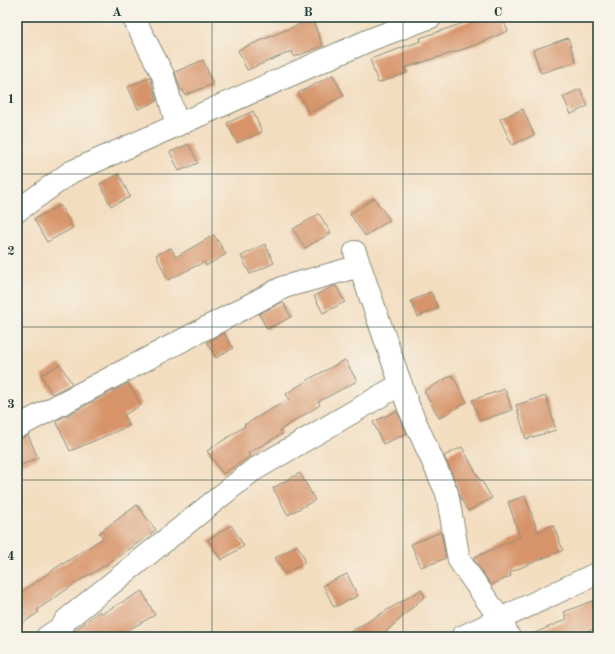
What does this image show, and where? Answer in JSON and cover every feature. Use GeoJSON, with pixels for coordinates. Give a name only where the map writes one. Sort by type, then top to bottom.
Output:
{"type":"FeatureCollection","features":[{"type":"Feature","properties":{"kind":"street"},"geometry":{"type":"LineString","coordinates":[[133,17],[163,75],[177,125]]}},
{"type":"Feature","properties":{"kind":"street"},"geometry":{"type":"LineString","coordinates":[[17,211],[71,172],[372,39],[431,17]]}},
{"type":"Feature","properties":{"kind":"street"},"geometry":{"type":"LineString","coordinates":[[17,427],[284,287],[358,259],[409,408],[446,493],[459,560],[505,628]]}},
{"type":"Feature","properties":{"kind":"street"},"geometry":{"type":"LineString","coordinates":[[60,634],[66,620],[252,471],[401,384]]}},
{"type":"Feature","properties":{"kind":"street"},"geometry":{"type":"LineString","coordinates":[[462,637],[505,628],[598,573]]}},
{"type":"Feature","properties":{"kind":"building"},"geometry":{"type":"Polygon","coordinates":[[[468,17],[502,17],[508,31],[473,46],[405,68],[407,73],[378,83],[370,59],[421,41],[420,38],[469,21],[468,17]]]}},
{"type":"Feature","properties":{"kind":"building"},"geometry":{"type":"Polygon","coordinates":[[[312,19],[323,46],[294,57],[292,51],[247,70],[238,50],[312,19]]]}},
{"type":"Feature","properties":{"kind":"building"},"geometry":{"type":"Polygon","coordinates":[[[568,38],[576,62],[541,73],[533,50],[568,38]]]}},
{"type":"Feature","properties":{"kind":"building"},"geometry":{"type":"Polygon","coordinates":[[[203,60],[213,84],[185,95],[183,90],[181,91],[175,72],[203,60]]]}},
{"type":"Feature","properties":{"kind":"building"},"geometry":{"type":"Polygon","coordinates":[[[333,75],[344,96],[309,113],[298,93],[333,75]]]}},
{"type":"Feature","properties":{"kind":"building"},"geometry":{"type":"Polygon","coordinates":[[[150,77],[157,101],[138,109],[128,87],[150,77]]]}},
{"type":"Feature","properties":{"kind":"building"},"geometry":{"type":"Polygon","coordinates":[[[580,89],[588,106],[571,114],[563,97],[580,89]]]}},
{"type":"Feature","properties":{"kind":"building"},"geometry":{"type":"Polygon","coordinates":[[[523,109],[534,135],[512,145],[500,119],[523,109]]]}},
{"type":"Feature","properties":{"kind":"building"},"geometry":{"type":"Polygon","coordinates":[[[253,111],[262,132],[237,143],[227,123],[253,111]]]}},
{"type":"Feature","properties":{"kind":"building"},"geometry":{"type":"Polygon","coordinates":[[[189,144],[198,163],[179,171],[170,152],[189,144]]]}},
{"type":"Feature","properties":{"kind":"building"},"geometry":{"type":"Polygon","coordinates":[[[119,174],[130,197],[111,206],[100,184],[119,174]]]}},
{"type":"Feature","properties":{"kind":"building"},"geometry":{"type":"Polygon","coordinates":[[[374,198],[390,220],[365,236],[350,214],[374,198]]]}},
{"type":"Feature","properties":{"kind":"building"},"geometry":{"type":"Polygon","coordinates":[[[60,205],[73,228],[47,242],[34,219],[60,205]]]}},
{"type":"Feature","properties":{"kind":"building"},"geometry":{"type":"Polygon","coordinates":[[[319,214],[331,233],[305,248],[293,229],[319,214]]]}},
{"type":"Feature","properties":{"kind":"building"},"geometry":{"type":"Polygon","coordinates":[[[214,235],[226,254],[206,266],[204,262],[168,280],[156,255],[171,248],[176,257],[214,235]]]}},
{"type":"Feature","properties":{"kind":"building"},"geometry":{"type":"Polygon","coordinates":[[[265,244],[274,263],[250,274],[241,256],[265,244]]]}},
{"type":"Feature","properties":{"kind":"building"},"geometry":{"type":"Polygon","coordinates":[[[336,286],[345,302],[323,313],[314,296],[336,286]]]}},
{"type":"Feature","properties":{"kind":"building"},"geometry":{"type":"Polygon","coordinates":[[[431,292],[438,308],[418,317],[411,301],[431,292]]]}},
{"type":"Feature","properties":{"kind":"building"},"geometry":{"type":"Polygon","coordinates":[[[283,302],[291,317],[267,329],[259,314],[283,302]]]}},
{"type":"Feature","properties":{"kind":"building"},"geometry":{"type":"Polygon","coordinates":[[[224,333],[233,348],[216,358],[207,342],[224,333]]]}},
{"type":"Feature","properties":{"kind":"building"},"geometry":{"type":"Polygon","coordinates":[[[345,360],[357,381],[318,402],[320,405],[280,430],[282,434],[248,453],[250,456],[223,474],[207,451],[245,426],[244,425],[289,399],[286,394],[311,378],[345,360]]]}},
{"type":"Feature","properties":{"kind":"building"},"geometry":{"type":"Polygon","coordinates":[[[60,364],[72,384],[52,394],[41,375],[60,364]]]}},
{"type":"Feature","properties":{"kind":"building"},"geometry":{"type":"Polygon","coordinates":[[[452,375],[467,402],[439,418],[424,391],[452,375]]]}},
{"type":"Feature","properties":{"kind":"building"},"geometry":{"type":"Polygon","coordinates":[[[128,383],[141,405],[124,415],[129,426],[70,451],[56,421],[128,383]]]}},
{"type":"Feature","properties":{"kind":"building"},"geometry":{"type":"Polygon","coordinates":[[[505,389],[512,410],[480,421],[472,400],[505,389]]]}},
{"type":"Feature","properties":{"kind":"building"},"geometry":{"type":"Polygon","coordinates":[[[546,396],[556,430],[526,439],[516,405],[546,396]]]}},
{"type":"Feature","properties":{"kind":"building"},"geometry":{"type":"Polygon","coordinates":[[[397,411],[407,433],[383,444],[373,422],[397,411]]]}},
{"type":"Feature","properties":{"kind":"building"},"geometry":{"type":"Polygon","coordinates":[[[28,435],[38,458],[17,467],[17,439],[28,435]]]}},
{"type":"Feature","properties":{"kind":"building"},"geometry":{"type":"Polygon","coordinates":[[[462,447],[480,480],[492,498],[468,511],[460,497],[458,488],[444,456],[462,447]]]}},
{"type":"Feature","properties":{"kind":"building"},"geometry":{"type":"Polygon","coordinates":[[[300,473],[315,500],[288,515],[273,488],[300,473]]]}},
{"type":"Feature","properties":{"kind":"building"},"geometry":{"type":"Polygon","coordinates":[[[525,496],[538,532],[553,525],[563,550],[510,572],[511,576],[491,585],[473,558],[520,537],[508,502],[525,496]]]}},
{"type":"Feature","properties":{"kind":"building"},"geometry":{"type":"Polygon","coordinates":[[[137,505],[156,530],[37,610],[39,612],[17,627],[17,595],[63,563],[103,538],[99,533],[137,505]]]}},
{"type":"Feature","properties":{"kind":"building"},"geometry":{"type":"Polygon","coordinates":[[[231,525],[244,546],[221,560],[208,540],[231,525]]]}},
{"type":"Feature","properties":{"kind":"building"},"geometry":{"type":"Polygon","coordinates":[[[441,532],[446,558],[421,567],[411,544],[441,532]]]}},
{"type":"Feature","properties":{"kind":"building"},"geometry":{"type":"Polygon","coordinates":[[[297,545],[304,557],[304,563],[285,574],[275,558],[297,545]]]}},
{"type":"Feature","properties":{"kind":"building"},"geometry":{"type":"Polygon","coordinates":[[[347,574],[358,596],[334,607],[323,585],[347,574]]]}},
{"type":"Feature","properties":{"kind":"building"},"geometry":{"type":"Polygon","coordinates":[[[421,590],[425,596],[380,637],[342,637],[421,590]]]}},
{"type":"Feature","properties":{"kind":"building"},"geometry":{"type":"Polygon","coordinates":[[[142,591],[155,615],[119,637],[69,637],[74,631],[100,611],[101,614],[142,591]]]}},
{"type":"Feature","properties":{"kind":"building"},"geometry":{"type":"Polygon","coordinates":[[[592,601],[598,618],[598,627],[573,637],[526,637],[567,619],[564,612],[592,601]]]}}]}
